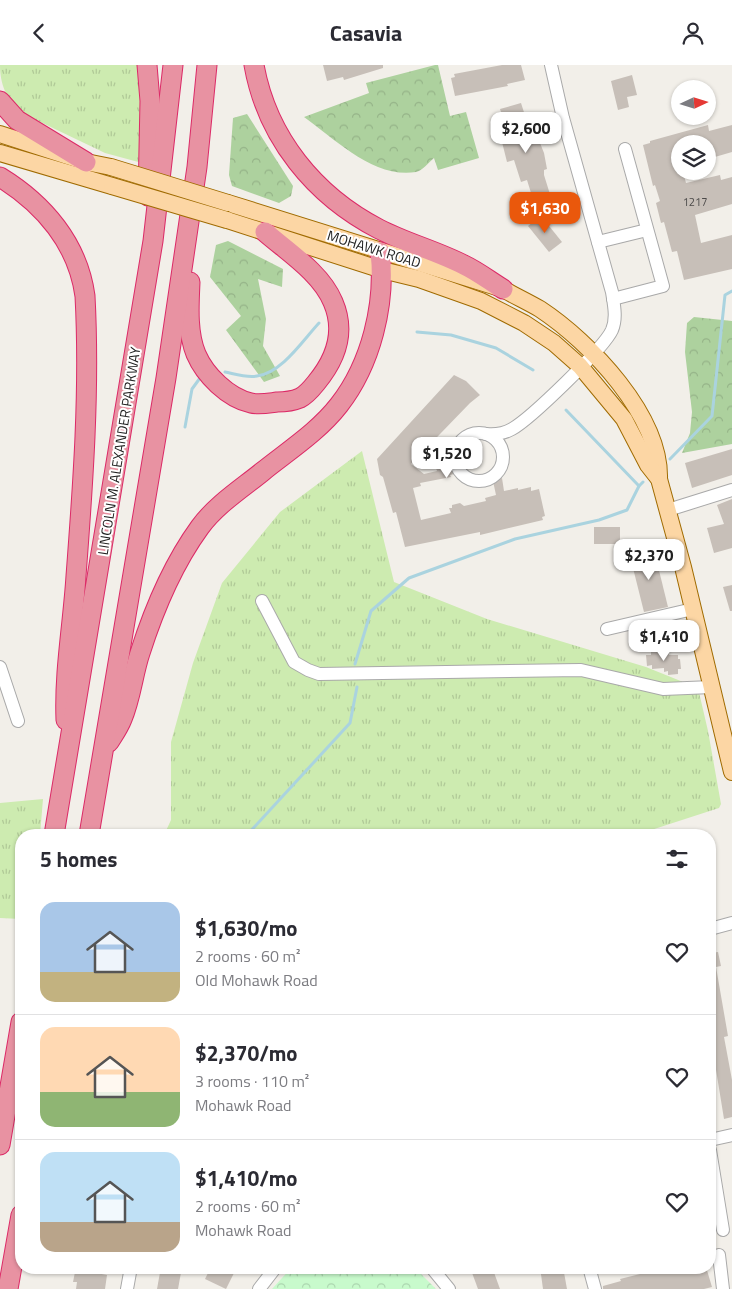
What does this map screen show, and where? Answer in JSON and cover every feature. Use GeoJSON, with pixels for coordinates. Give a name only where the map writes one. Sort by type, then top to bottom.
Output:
{"type":"FeatureCollection","features":[{"type":"Feature","properties":{"kind":"highway"},"geometry":{"type":"LineString","coordinates":[[146,65],[150,101],[148,213],[153,241]]}},
{"type":"Feature","properties":{"kind":"highway","name":"LINCOLN M. ALEXANDER PARKWAY"},"geometry":{"type":"LineString","coordinates":[[55,829],[153,241],[173,65]]}},
{"type":"Feature","properties":{"kind":"highway"},"geometry":{"type":"LineString","coordinates":[[90,829],[166,378],[197,167],[207,65]]}},
{"type":"Feature","properties":{"kind":"highway"},"geometry":{"type":"LineString","coordinates":[[254,65],[265,107],[279,135],[297,163],[321,191],[357,217],[381,231],[464,265],[503,289]]}},
{"type":"Feature","properties":{"kind":"highway"},"geometry":{"type":"LineString","coordinates":[[0,101],[17,120],[86,162]]}},
{"type":"Feature","properties":{"kind":"highway"},"geometry":{"type":"LineString","coordinates":[[197,167],[201,186],[192,257],[189,302],[191,333],[196,354],[205,369],[234,397],[251,403],[282,402],[300,398],[323,375],[333,358],[339,339],[339,322],[333,302],[323,285],[265,232]]}},
{"type":"Feature","properties":{"kind":"highway"},"geometry":{"type":"LineString","coordinates":[[0,177],[20,190],[44,211],[59,229],[73,253],[82,279],[85,297],[86,417],[76,578],[65,689],[67,762]]}},
{"type":"Feature","properties":{"kind":"highway"},"geometry":{"type":"LineString","coordinates":[[104,752],[122,718],[152,617],[173,571],[200,527],[230,497],[322,423],[338,405],[356,377],[368,351],[376,321],[383,280],[381,261]]}},
{"type":"Feature","properties":{"kind":"highway"},"geometry":{"type":"LineString","coordinates":[[0,1145],[15,1057]]}},
{"type":"Feature","properties":{"kind":"highway"},"geometry":{"type":"LineString","coordinates":[[8,1289],[15,1249]]}},
{"type":"Feature","properties":{"kind":"main road","name":"MOHAWK ROAD"},"geometry":{"type":"LineString","coordinates":[[0,134],[86,162],[111,167],[228,203],[381,261],[419,279],[481,301],[524,323],[554,343],[580,366],[624,419],[648,465],[659,479]]}},
{"type":"Feature","properties":{"kind":"main road","name":"MOHAWK ROAD"},"geometry":{"type":"LineString","coordinates":[[0,153],[265,232],[503,289],[540,309],[569,331],[592,353],[627,394],[643,419],[660,463],[659,479],[693,609],[732,772]]}},
{"type":"Feature","properties":{"kind":"street"},"geometry":{"type":"LineString","coordinates":[[511,429],[504,441],[502,464],[492,477],[476,481],[461,473],[456,463],[457,447],[470,435],[498,435],[511,429],[559,389],[612,330],[615,315],[613,299],[563,118],[551,65]]}},
{"type":"Feature","properties":{"kind":"street"},"geometry":{"type":"LineString","coordinates":[[613,299],[663,285],[625,149]]}},
{"type":"Feature","properties":{"kind":"street"},"geometry":{"type":"LineString","coordinates":[[598,241],[647,230]]}},
{"type":"Feature","properties":{"kind":"street"},"geometry":{"type":"LineString","coordinates":[[486,434],[494,438],[502,453]]}},
{"type":"Feature","properties":{"kind":"street"},"geometry":{"type":"LineString","coordinates":[[668,510],[732,490]]}},
{"type":"Feature","properties":{"kind":"street"},"geometry":{"type":"LineString","coordinates":[[262,601],[294,661],[308,670],[319,674],[581,670],[663,689],[712,687]]}},
{"type":"Feature","properties":{"kind":"street"},"geometry":{"type":"LineString","coordinates":[[607,629],[693,609]]}},
{"type":"Feature","properties":{"kind":"street"},"geometry":{"type":"LineString","coordinates":[[0,667],[18,721]]}},
{"type":"Feature","properties":{"kind":"street"},"geometry":{"type":"LineString","coordinates":[[716,927],[732,923]]}},
{"type":"Feature","properties":{"kind":"street"},"geometry":{"type":"LineString","coordinates":[[716,1139],[732,1135]]}},
{"type":"Feature","properties":{"kind":"street"},"geometry":{"type":"LineString","coordinates":[[716,1204],[723,1230]]}},
{"type":"Feature","properties":{"kind":"street"},"geometry":{"type":"LineString","coordinates":[[719,1255],[722,1289]]}},
{"type":"Feature","properties":{"kind":"street"},"geometry":{"type":"LineString","coordinates":[[127,1289],[130,1274]]}},
{"type":"Feature","properties":{"kind":"street"},"geometry":{"type":"LineString","coordinates":[[259,1289],[271,1274]]}},
{"type":"Feature","properties":{"kind":"street"},"geometry":{"type":"LineString","coordinates":[[437,1274],[449,1289]]}},
{"type":"Feature","properties":{"kind":"street"},"geometry":{"type":"LineString","coordinates":[[591,1274],[595,1289]]}},
{"type":"Feature","properties":{"kind":"green space"},"geometry":{"type":"Polygon","coordinates":[[[0,65],[142,65],[142,163],[105,153],[32,118],[27,120],[4,89],[0,65]]]}},
{"type":"Feature","properties":{"kind":"green space"},"geometry":{"type":"Polygon","coordinates":[[[438,65],[450,116],[466,112],[479,158],[438,170],[434,158],[416,172],[400,173],[370,163],[356,155],[304,117],[369,93],[366,83],[438,65]]]}},
{"type":"Feature","properties":{"kind":"green space"},"geometry":{"type":"Polygon","coordinates":[[[247,114],[293,186],[291,196],[279,203],[232,186],[229,175],[233,118],[247,114]]]}},
{"type":"Feature","properties":{"kind":"green space"},"geometry":{"type":"Polygon","coordinates":[[[228,241],[283,269],[282,287],[258,279],[266,319],[263,346],[280,376],[264,382],[226,330],[241,316],[210,277],[216,245],[228,241]]]}},
{"type":"Feature","properties":{"kind":"green space"},"geometry":{"type":"Polygon","coordinates":[[[694,317],[732,321],[732,444],[682,453],[690,433],[692,412],[685,352],[687,323],[694,317]]]}},
{"type":"Feature","properties":{"kind":"green space"},"geometry":{"type":"Polygon","coordinates":[[[362,451],[394,582],[487,619],[646,667],[698,688],[721,804],[719,808],[654,829],[167,829],[171,820],[171,742],[193,663],[222,583],[280,512],[362,451]]]}},
{"type":"Feature","properties":{"kind":"green space"},"geometry":{"type":"Polygon","coordinates":[[[43,799],[40,829],[15,829],[15,919],[0,918],[0,803],[43,799]]]}},
{"type":"Feature","properties":{"kind":"green space"},"geometry":{"type":"Polygon","coordinates":[[[286,1274],[421,1274],[436,1289],[272,1289],[286,1274]]]}},
{"type":"Feature","properties":{"kind":"building"},"geometry":{"type":"Polygon","coordinates":[[[323,65],[383,65],[383,68],[344,80],[343,77],[327,81],[323,65]]]}},
{"type":"Feature","properties":{"kind":"building"},"geometry":{"type":"Polygon","coordinates":[[[502,65],[521,65],[525,80],[507,84],[508,86],[455,96],[451,78],[455,77],[454,74],[502,65]]]}},
{"type":"Feature","properties":{"kind":"building"},"geometry":{"type":"Polygon","coordinates":[[[632,75],[637,95],[627,97],[629,107],[618,110],[611,81],[632,75]]]}},
{"type":"Feature","properties":{"kind":"building"},"geometry":{"type":"Polygon","coordinates":[[[521,103],[531,134],[536,133],[544,153],[547,169],[544,170],[544,175],[553,204],[536,209],[527,180],[521,182],[514,160],[507,162],[502,142],[510,140],[500,109],[521,103]]]}},
{"type":"Feature","properties":{"kind":"building"},"geometry":{"type":"Polygon","coordinates":[[[708,125],[709,131],[732,125],[732,152],[716,157],[716,135],[672,135],[708,125]]]}},
{"type":"Feature","properties":{"kind":"building"},"geometry":{"type":"Polygon","coordinates":[[[671,135],[671,180],[685,180],[686,183],[699,180],[716,180],[716,176],[720,175],[721,180],[732,177],[732,204],[695,215],[701,243],[732,235],[732,269],[684,280],[677,251],[672,252],[664,222],[661,223],[656,203],[660,201],[655,185],[653,186],[643,145],[650,143],[650,141],[671,135]]]}},
{"type":"Feature","properties":{"kind":"building"},"geometry":{"type":"Polygon","coordinates":[[[541,216],[562,242],[549,252],[528,226],[541,216]]]}},
{"type":"Feature","properties":{"kind":"building"},"geometry":{"type":"Polygon","coordinates":[[[454,375],[466,381],[480,395],[411,464],[424,474],[437,471],[436,468],[452,466],[454,474],[450,475],[451,477],[420,483],[421,486],[413,488],[421,520],[451,513],[449,508],[452,508],[452,505],[460,503],[464,506],[486,501],[485,498],[496,495],[493,481],[502,478],[504,491],[531,487],[531,491],[539,489],[545,516],[542,517],[543,520],[480,535],[480,532],[405,547],[396,512],[393,513],[383,477],[380,475],[377,459],[454,375]]]}},
{"type":"Feature","properties":{"kind":"building"},"geometry":{"type":"Polygon","coordinates":[[[732,449],[732,475],[692,488],[685,463],[732,449]]]}},
{"type":"Feature","properties":{"kind":"building"},"geometry":{"type":"Polygon","coordinates":[[[732,499],[732,548],[714,553],[707,528],[724,524],[717,505],[732,499]]]}},
{"type":"Feature","properties":{"kind":"building"},"geometry":{"type":"Polygon","coordinates":[[[594,527],[620,527],[620,544],[594,544],[594,527]]]}},
{"type":"Feature","properties":{"kind":"building"},"geometry":{"type":"Polygon","coordinates":[[[654,550],[668,607],[644,612],[630,556],[654,550]]]}},
{"type":"Feature","properties":{"kind":"building"},"geometry":{"type":"Polygon","coordinates":[[[732,585],[732,611],[730,611],[723,587],[732,585]]]}},
{"type":"Feature","properties":{"kind":"building"},"geometry":{"type":"Polygon","coordinates":[[[668,650],[669,655],[678,655],[678,659],[680,659],[681,669],[678,669],[678,674],[668,675],[668,671],[664,672],[664,668],[652,669],[652,665],[647,666],[646,655],[651,655],[651,651],[668,650]]]}},
{"type":"Feature","properties":{"kind":"building"},"geometry":{"type":"Polygon","coordinates":[[[716,952],[718,952],[721,966],[716,967],[716,952]]]}},
{"type":"Feature","properties":{"kind":"building"},"geometry":{"type":"Polygon","coordinates":[[[716,967],[728,1036],[724,1037],[732,1080],[732,1117],[724,1119],[716,1070],[716,967]]]}},
{"type":"Feature","properties":{"kind":"building"},"geometry":{"type":"Polygon","coordinates":[[[75,1274],[107,1275],[105,1289],[76,1289],[77,1282],[73,1282],[75,1274]]]}},
{"type":"Feature","properties":{"kind":"building"},"geometry":{"type":"Polygon","coordinates":[[[160,1274],[181,1274],[178,1289],[157,1289],[160,1274]]]}},
{"type":"Feature","properties":{"kind":"building"},"geometry":{"type":"Polygon","coordinates":[[[208,1274],[234,1274],[226,1289],[205,1279],[208,1274]]]}},
{"type":"Feature","properties":{"kind":"building"},"geometry":{"type":"Polygon","coordinates":[[[472,1274],[495,1274],[500,1289],[478,1289],[472,1274]]]}},
{"type":"Feature","properties":{"kind":"building"},"geometry":{"type":"Polygon","coordinates":[[[541,1274],[564,1274],[567,1289],[543,1289],[541,1274]]]}},
{"type":"Feature","properties":{"kind":"building"},"geometry":{"type":"Polygon","coordinates":[[[640,1274],[708,1274],[712,1287],[704,1289],[603,1289],[603,1286],[621,1281],[620,1279],[640,1274]]]}},
{"type":"Feature","properties":{"kind":"waterway"},"geometry":{"type":"LineString","coordinates":[[670,459],[712,416],[725,295],[732,291]]}},
{"type":"Feature","properties":{"kind":"waterway"},"geometry":{"type":"LineString","coordinates":[[225,372],[249,377],[266,374],[291,355],[319,323]]}},
{"type":"Feature","properties":{"kind":"waterway"},"geometry":{"type":"LineString","coordinates":[[417,332],[451,335],[496,348],[533,370]]}},
{"type":"Feature","properties":{"kind":"waterway"},"geometry":{"type":"LineString","coordinates":[[185,427],[192,389],[200,378]]}},
{"type":"Feature","properties":{"kind":"waterway"},"geometry":{"type":"LineString","coordinates":[[566,410],[639,486]]}},
{"type":"Feature","properties":{"kind":"waterway"},"geometry":{"type":"LineString","coordinates":[[355,664],[371,611],[409,578],[515,539],[599,520],[627,510],[643,482]]}},
{"type":"Feature","properties":{"kind":"waterway"},"geometry":{"type":"LineString","coordinates":[[253,829],[350,723],[357,687]]}}]}
